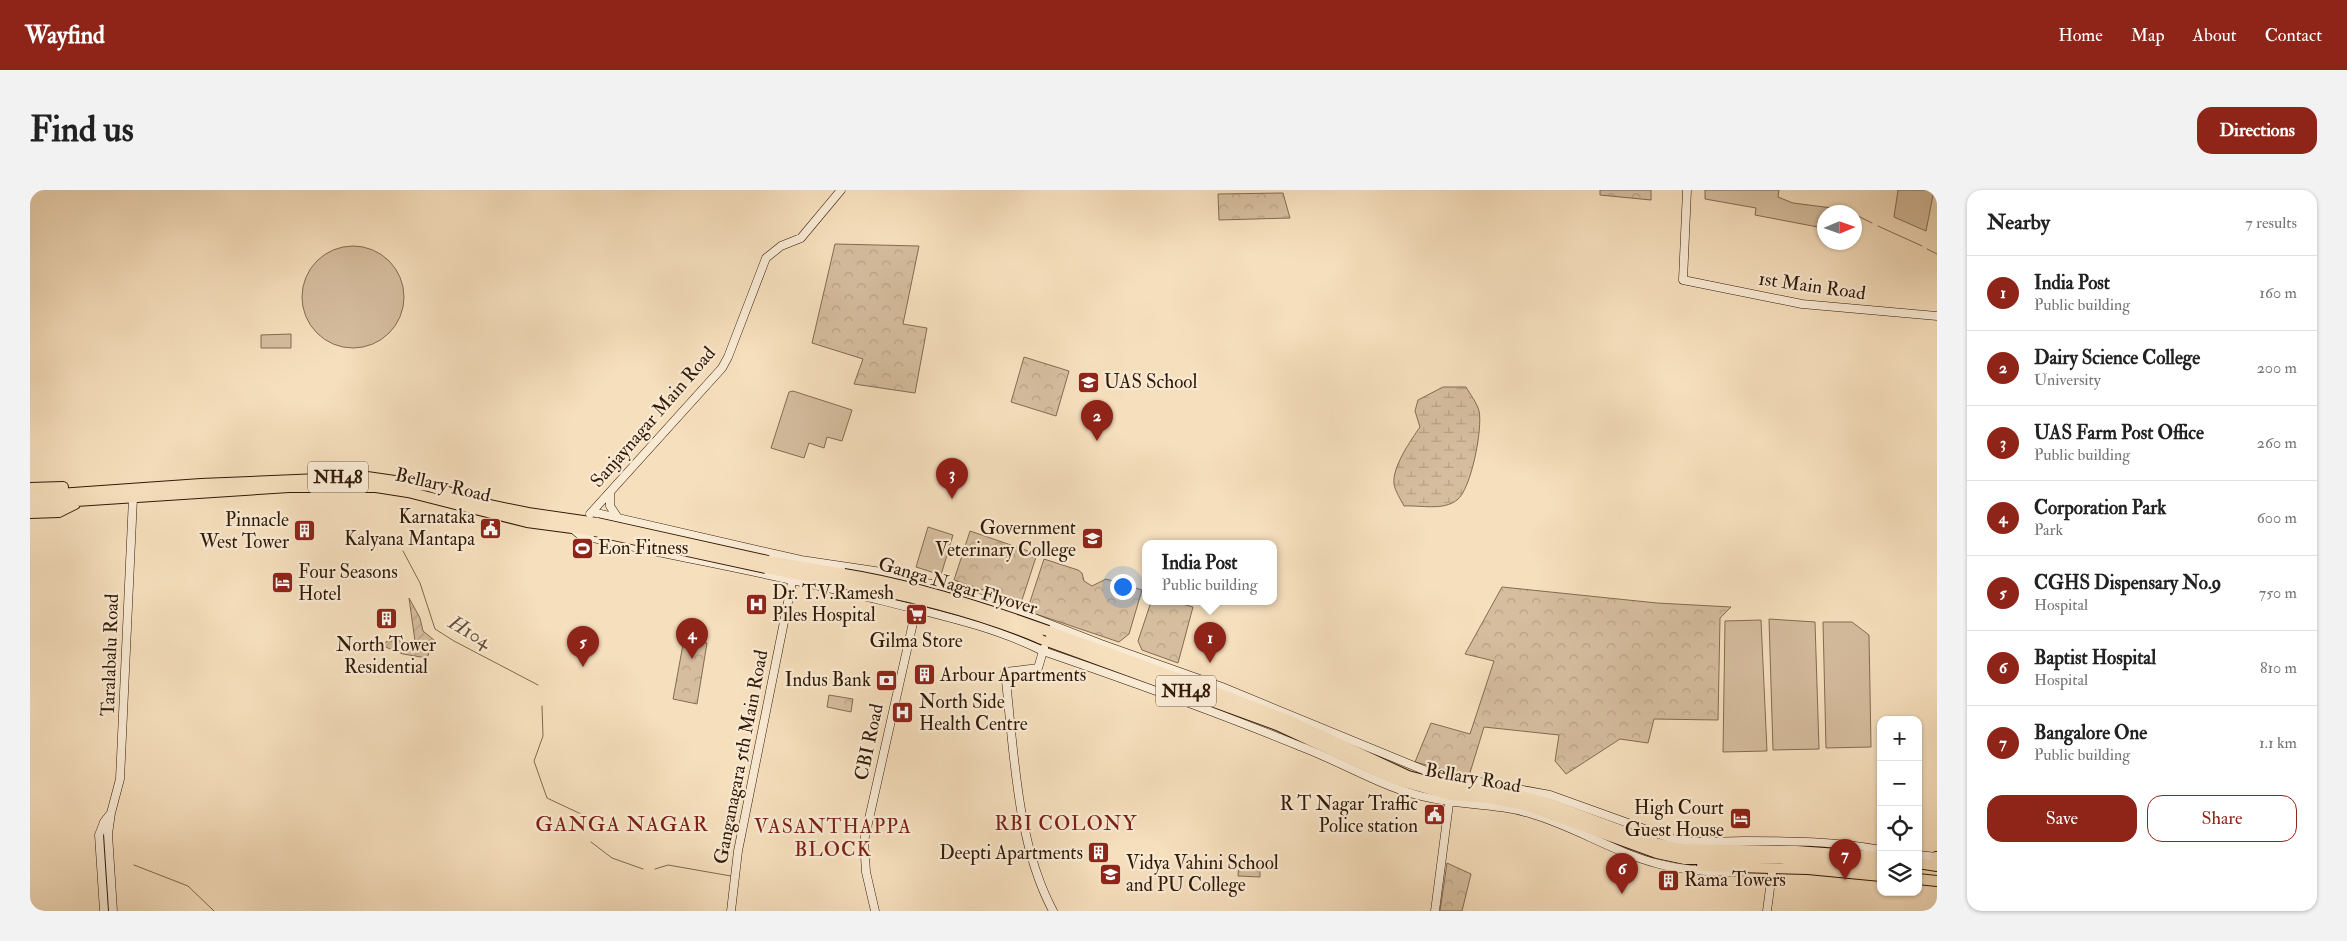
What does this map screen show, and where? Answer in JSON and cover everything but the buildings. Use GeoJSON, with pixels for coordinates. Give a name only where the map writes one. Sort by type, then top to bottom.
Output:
{"type":"FeatureCollection","features":[{"type":"Feature","properties":{"kind":"highway","name":"Bellary Road"},"geometry":{"type":"LineString","coordinates":[[86,492],[310,478],[367,477],[420,484],[489,504],[592,520],[797,570]]}},
{"type":"Feature","properties":{"kind":"highway","name":"Bellary Road"},"geometry":{"type":"LineString","coordinates":[[30,504],[314,486],[376,487],[408,492],[488,514],[572,530],[592,520]]}},
{"type":"Feature","properties":{"kind":"highway","name":"NH48"},"geometry":{"type":"LineString","coordinates":[[30,488],[66,487],[86,492]]}},
{"type":"Feature","properties":{"kind":"highway"},"geometry":{"type":"LineString","coordinates":[[30,496],[86,492]]}},
{"type":"Feature","properties":{"kind":"highway","name":"NH48"},"geometry":{"type":"LineString","coordinates":[[30,513],[59,512],[78,502]]}},
{"type":"Feature","properties":{"kind":"highway","name":"Ganga Nagar Flyover"},"geometry":{"type":"LineString","coordinates":[[797,570],[842,579],[954,609],[1002,623],[1044,641],[1104,649]]}},
{"type":"Feature","properties":{"kind":"highway","name":"Bellary Road"},"geometry":{"type":"LineString","coordinates":[[1044,641],[1325,741]]}},
{"type":"Feature","properties":{"kind":"highway","name":"Bellary Road"},"geometry":{"type":"LineString","coordinates":[[1104,649],[1213,690],[1450,798],[1488,798],[1524,805],[1657,853],[1687,859],[1780,858],[1877,866]]}},
{"type":"Feature","properties":{"kind":"highway","name":"Bellary Road"},"geometry":{"type":"LineString","coordinates":[[1396,774],[1443,785],[1493,790],[1524,797],[1652,842],[1680,849],[1877,852]]}},
{"type":"Feature","properties":{"kind":"highway"},"geometry":{"type":"LineString","coordinates":[[1687,859],[1697,866],[1808,869],[1877,877]]}},
{"type":"Feature","properties":{"kind":"highway"},"geometry":{"type":"LineString","coordinates":[[1922,864],[1937,868]]}},
{"type":"Feature","properties":{"kind":"highway"},"geometry":{"type":"LineString","coordinates":[[1922,870],[1937,868]]}},
{"type":"Feature","properties":{"kind":"highway"},"geometry":{"type":"LineString","coordinates":[[1922,878],[1937,868]]}},
{"type":"Feature","properties":{"kind":"street","name":"Sanjaynagar Main Road"},"geometry":{"type":"LineString","coordinates":[[592,520],[610,493],[722,368],[766,258],[781,246],[800,238],[841,190]]}},
{"type":"Feature","properties":{"kind":"street","name":"1st Main Road"},"geometry":{"type":"LineString","coordinates":[[1687,190],[1683,280],[1802,304],[1937,316]]}},
{"type":"Feature","properties":{"kind":"street"},"geometry":{"type":"LineString","coordinates":[[610,493],[610,506],[618,518]]}},
{"type":"Feature","properties":{"kind":"street","name":"Taralabalu Road"},"geometry":{"type":"LineString","coordinates":[[113,911],[108,834],[111,813],[120,779],[133,498]]}},
{"type":"Feature","properties":{"kind":"street"},"geometry":{"type":"LineString","coordinates":[[592,520],[618,518],[660,527],[916,609],[990,629],[1018,639],[1044,641],[1418,796],[1450,798],[1496,805],[1534,814],[1660,864],[1711,872],[1877,877]]}},
{"type":"Feature","properties":{"kind":"street"},"geometry":{"type":"LineString","coordinates":[[592,520],[642,524]]}},
{"type":"Feature","properties":{"kind":"street"},"geometry":{"type":"LineString","coordinates":[[636,547],[642,524]]}},
{"type":"Feature","properties":{"kind":"street"},"geometry":{"type":"LineString","coordinates":[[655,551],[660,527]]}},
{"type":"Feature","properties":{"kind":"street"},"geometry":{"type":"LineString","coordinates":[[572,530],[580,534],[655,551],[797,570],[856,568],[922,581],[998,604],[1104,649],[1230,690],[1431,773],[1550,796],[1675,840],[1696,843],[1743,841],[1834,842],[1877,852]]}},
{"type":"Feature","properties":{"kind":"street","name":"Ganganagara 5th Main Road"},"geometry":{"type":"LineString","coordinates":[[731,911],[738,851],[797,570]]}},
{"type":"Feature","properties":{"kind":"street","name":"CBI Road"},"geometry":{"type":"LineString","coordinates":[[875,911],[866,872],[864,841],[922,581]]}},
{"type":"Feature","properties":{"kind":"street"},"geometry":{"type":"LineString","coordinates":[[1044,641],[1038,668],[1005,672],[1021,803],[1027,835],[1032,857],[1053,911]]}},
{"type":"Feature","properties":{"kind":"street"},"geometry":{"type":"LineString","coordinates":[[1435,911],[1450,798]]}},
{"type":"Feature","properties":{"kind":"street","name":"Taralabalu Road"},"geometry":{"type":"LineString","coordinates":[[104,911],[99,836],[104,822],[111,813]]}},
{"type":"Feature","properties":{"kind":"street"},"geometry":{"type":"LineString","coordinates":[[1922,858],[1937,868]]}},
{"type":"Feature","properties":{"kind":"street"},"geometry":{"type":"LineString","coordinates":[[1767,911],[1772,873]]}},
{"type":"Feature","properties":{"kind":"green space"},"geometry":{"type":"Polygon","coordinates":[[[1600,190],[1651,190],[1651,200],[1600,195],[1600,190]]]}},
{"type":"Feature","properties":{"kind":"green space"},"geometry":{"type":"Polygon","coordinates":[[[1705,190],[1779,190],[1778,197],[1793,203],[1817,206],[1817,227],[1755,215],[1756,208],[1705,199],[1705,190]]]}},
{"type":"Feature","properties":{"kind":"green space"},"geometry":{"type":"Polygon","coordinates":[[[1898,190],[1934,190],[1926,231],[1894,217],[1898,190]]]}},
{"type":"Feature","properties":{"kind":"green space"},"geometry":{"type":"Polygon","coordinates":[[[1283,193],[1290,218],[1219,220],[1218,194],[1283,193]]]}},
{"type":"Feature","properties":{"kind":"green space"},"geometry":{"type":"Polygon","coordinates":[[[835,244],[919,246],[903,324],[927,328],[915,393],[854,384],[863,359],[812,343],[835,244]]]}},
{"type":"Feature","properties":{"kind":"green space"},"geometry":{"type":"Polygon","coordinates":[[[353,246],[373,250],[389,261],[400,277],[404,297],[400,317],[389,333],[373,344],[353,348],[333,344],[317,333],[306,317],[302,297],[306,277],[317,261],[333,250],[353,246]]]}},
{"type":"Feature","properties":{"kind":"green space"},"geometry":{"type":"Polygon","coordinates":[[[291,334],[291,348],[261,348],[261,335],[291,334]]]}},
{"type":"Feature","properties":{"kind":"green space"},"geometry":{"type":"Polygon","coordinates":[[[1024,357],[1069,371],[1056,416],[1011,402],[1024,357]]]}},
{"type":"Feature","properties":{"kind":"green space"},"geometry":{"type":"Polygon","coordinates":[[[1443,387],[1466,387],[1479,411],[1479,431],[1471,472],[1462,494],[1457,500],[1445,505],[1432,507],[1404,506],[1395,487],[1394,477],[1403,454],[1420,427],[1415,411],[1418,400],[1443,387]]]}},
{"type":"Feature","properties":{"kind":"green space"},"geometry":{"type":"Polygon","coordinates":[[[793,391],[852,410],[842,441],[827,437],[824,448],[809,443],[804,458],[771,448],[789,392],[793,391]]]}},
{"type":"Feature","properties":{"kind":"green space"},"geometry":{"type":"Polygon","coordinates":[[[928,527],[953,535],[941,575],[916,567],[928,527]]]}},
{"type":"Feature","properties":{"kind":"green space"},"geometry":{"type":"Polygon","coordinates":[[[970,531],[1037,554],[1021,603],[954,580],[970,531]]]}},
{"type":"Feature","properties":{"kind":"green space"},"geometry":{"type":"Polygon","coordinates":[[[1044,559],[1078,570],[1082,573],[1084,581],[1092,586],[1106,579],[1142,590],[1129,634],[1119,642],[1027,611],[1044,559]]]}},
{"type":"Feature","properties":{"kind":"green space"},"geometry":{"type":"Polygon","coordinates":[[[1502,587],[1657,603],[1731,607],[1720,618],[1718,720],[1654,719],[1648,743],[1620,739],[1566,774],[1555,761],[1559,735],[1484,727],[1469,776],[1415,762],[1431,723],[1470,734],[1494,661],[1465,654],[1502,587]]]}},
{"type":"Feature","properties":{"kind":"green space"},"geometry":{"type":"Polygon","coordinates":[[[409,598],[420,618],[423,631],[434,640],[427,658],[403,654],[383,646],[387,641],[415,641],[409,598]]]}},
{"type":"Feature","properties":{"kind":"green space"},"geometry":{"type":"Polygon","coordinates":[[[1150,605],[1186,605],[1193,607],[1178,663],[1142,650],[1138,641],[1150,605]]]}},
{"type":"Feature","properties":{"kind":"green space"},"geometry":{"type":"Polygon","coordinates":[[[1769,619],[1815,622],[1819,749],[1773,750],[1769,619]]]}},
{"type":"Feature","properties":{"kind":"green space"},"geometry":{"type":"Polygon","coordinates":[[[1761,620],[1767,751],[1723,752],[1725,621],[1761,620]]]}},
{"type":"Feature","properties":{"kind":"green space"},"geometry":{"type":"Polygon","coordinates":[[[1823,622],[1852,622],[1869,635],[1871,747],[1826,748],[1823,622]]]}},
{"type":"Feature","properties":{"kind":"green space"},"geometry":{"type":"Polygon","coordinates":[[[684,639],[707,643],[697,704],[673,699],[684,639]]]}},
{"type":"Feature","properties":{"kind":"green space"},"geometry":{"type":"Polygon","coordinates":[[[829,695],[853,699],[851,712],[827,707],[829,695]]]}},
{"type":"Feature","properties":{"kind":"green space"},"geometry":{"type":"Polygon","coordinates":[[[1239,861],[1260,863],[1260,877],[1238,876],[1239,861]]]}},
{"type":"Feature","properties":{"kind":"green space"},"geometry":{"type":"Polygon","coordinates":[[[1447,863],[1471,874],[1462,911],[1440,911],[1447,863]]]}},
{"type":"Feature","properties":{"kind":"waterway"},"geometry":{"type":"LineString","coordinates":[[1862,218],[1872,223]]}},
{"type":"Feature","properties":{"kind":"waterway"},"geometry":{"type":"LineString","coordinates":[[1878,226],[1922,246]]}},
{"type":"Feature","properties":{"kind":"waterway"},"geometry":{"type":"LineString","coordinates":[[1927,249],[1937,254]]}},
{"type":"Feature","properties":{"kind":"waterway","name":"H104"},"geometry":{"type":"LineString","coordinates":[[403,551],[420,583],[435,629],[538,685]]}},
{"type":"Feature","properties":{"kind":"waterway","name":"H104"},"geometry":{"type":"LineString","coordinates":[[542,706],[543,736],[534,761],[547,798],[581,814],[585,826]]}},
{"type":"Feature","properties":{"kind":"waterway","name":"H104"},"geometry":{"type":"LineString","coordinates":[[591,842],[612,858],[643,869]]}},
{"type":"Feature","properties":{"kind":"waterway"},"geometry":{"type":"LineString","coordinates":[[134,865],[188,886],[214,911]]}},
{"type":"Feature","properties":{"kind":"waterway","name":"H104"},"geometry":{"type":"LineString","coordinates":[[655,869],[668,865],[731,876]]}},
{"type":"Feature","properties":{"kind":"place","name":"UAS School"},"geometry":{"type":"Point","coordinates":[1088,382]}},
{"type":"Feature","properties":{"kind":"place","name":"Dairy Science College"},"geometry":{"type":"Point","coordinates":[1097,441]}},
{"type":"Feature","properties":{"kind":"place","name":"UAS Farm Post Office"},"geometry":{"type":"Point","coordinates":[952,499]}},
{"type":"Feature","properties":{"kind":"place","name":"Karnataka Kalyana Mantapa"},"geometry":{"type":"Point","coordinates":[491,528]}},
{"type":"Feature","properties":{"kind":"place","name":"Pinnacle West Tower"},"geometry":{"type":"Point","coordinates":[305,531]}},
{"type":"Feature","properties":{"kind":"place","name":"Government Veterinary College"},"geometry":{"type":"Point","coordinates":[1092,539]}},
{"type":"Feature","properties":{"kind":"place","name":"Eon Fitness"},"geometry":{"type":"Point","coordinates":[582,548]}},
{"type":"Feature","properties":{"kind":"place","name":"Four Seasons Hotel"},"geometry":{"type":"Point","coordinates":[282,583]}},
{"type":"Feature","properties":{"kind":"place","name":"Dr. T.V.Ramesh Piles Hospital"},"geometry":{"type":"Point","coordinates":[756,604]}},
{"type":"Feature","properties":{"kind":"place","name":"Gilma Store"},"geometry":{"type":"Point","coordinates":[916,615]}},
{"type":"Feature","properties":{"kind":"place","name":"North Tower Residential"},"geometry":{"type":"Point","coordinates":[386,619]}},
{"type":"Feature","properties":{"kind":"place","name":"Corporation Park"},"geometry":{"type":"Point","coordinates":[692,659]}},
{"type":"Feature","properties":{"kind":"place","name":"India Post"},"geometry":{"type":"Point","coordinates":[1210,663]}},
{"type":"Feature","properties":{"kind":"place","name":"CGHS Dispensary No.9"},"geometry":{"type":"Point","coordinates":[583,667]}},
{"type":"Feature","properties":{"kind":"place","name":"Arbour Apartments"},"geometry":{"type":"Point","coordinates":[924,675]}},
{"type":"Feature","properties":{"kind":"place","name":"Indus Bank"},"geometry":{"type":"Point","coordinates":[887,680]}},
{"type":"Feature","properties":{"kind":"place","name":"North Side Health Centre"},"geometry":{"type":"Point","coordinates":[903,713]}},
{"type":"Feature","properties":{"kind":"place","name":"R T Nagar Traffic Police station"},"geometry":{"type":"Point","coordinates":[1434,815]}},
{"type":"Feature","properties":{"kind":"place","name":"High Court Guest House"},"geometry":{"type":"Point","coordinates":[1740,819]}},
{"type":"Feature","properties":{"kind":"place","name":"Deepti Apartments"},"geometry":{"type":"Point","coordinates":[1099,853]}},
{"type":"Feature","properties":{"kind":"place","name":"Vidya Vahini School and PU College"},"geometry":{"type":"Point","coordinates":[1110,874]}},
{"type":"Feature","properties":{"kind":"place","name":"Rama Towers"},"geometry":{"type":"Point","coordinates":[1668,880]}},
{"type":"Feature","properties":{"kind":"place","name":"Bangalore One"},"geometry":{"type":"Point","coordinates":[1845,880]}},
{"type":"Feature","properties":{"kind":"place","name":"Baptist Hospital"},"geometry":{"type":"Point","coordinates":[1622,894]}},
{"type":"Feature","properties":{"kind":"district","name":"RBI COLONY"},"geometry":{"type":"Point","coordinates":[1066,823]}},
{"type":"Feature","properties":{"kind":"district","name":"GANGA NAGAR"},"geometry":{"type":"Point","coordinates":[622,824]}},
{"type":"Feature","properties":{"kind":"district","name":"VASANTHAPPA BLOCK"},"geometry":{"type":"Point","coordinates":[833,838]}}]}
